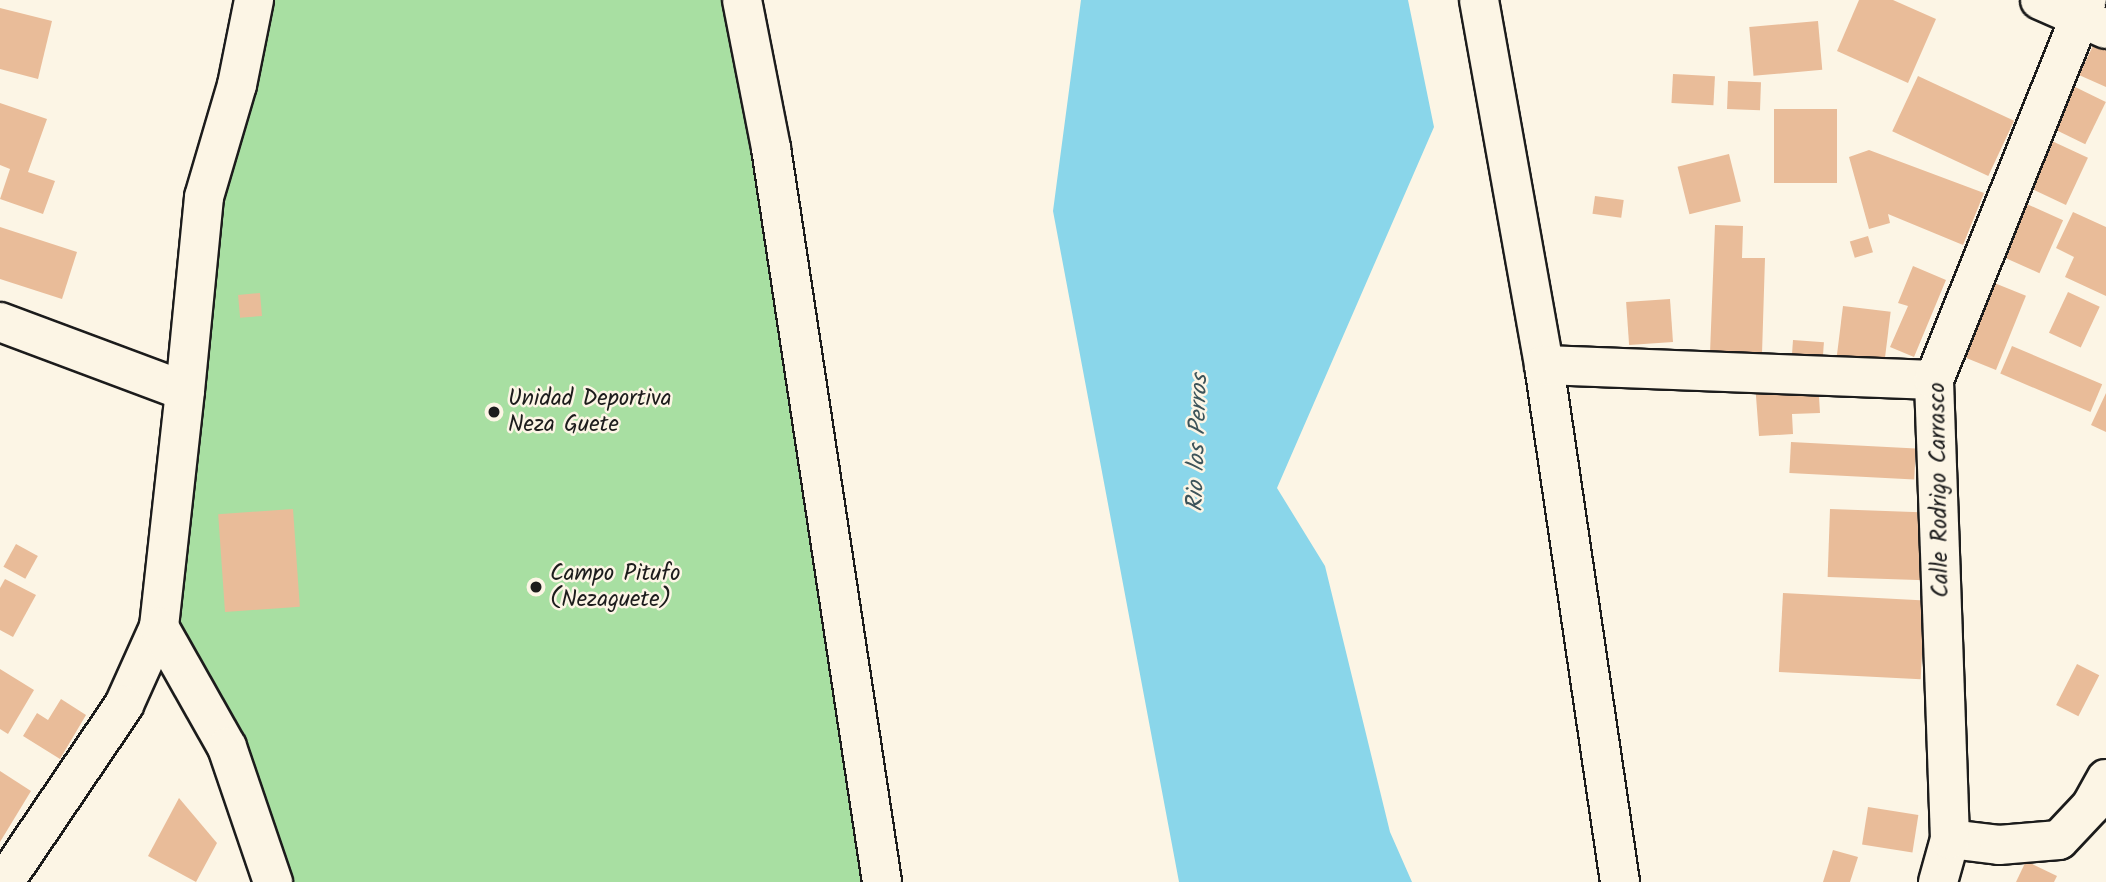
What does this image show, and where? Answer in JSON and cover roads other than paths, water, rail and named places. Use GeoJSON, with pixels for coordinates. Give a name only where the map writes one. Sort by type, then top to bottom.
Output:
{"type":"FeatureCollection","features":[{"type":"Feature","properties":{"kind":"street"},"geometry":{"type":"LineString","coordinates":[[4,882],[124,705],[159,627],[204,197],[237,85],[254,0]]}},
{"type":"Feature","properties":{"kind":"street"},"geometry":{"type":"LineString","coordinates":[[742,0],[771,148],[882,882]]}},
{"type":"Feature","properties":{"kind":"street"},"geometry":{"type":"LineString","coordinates":[[1479,0],[1544,365],[1620,882]]}},
{"type":"Feature","properties":{"kind":"street"},"geometry":{"type":"LineString","coordinates":[[2040,0],[2091,15]]}},
{"type":"Feature","properties":{"kind":"street","name":"Calle Rodrigo Carrasco"},"geometry":{"type":"LineString","coordinates":[[1938,882],[1950,839],[1934,380],[2091,15]]}},
{"type":"Feature","properties":{"kind":"street"},"geometry":{"type":"LineString","coordinates":[[0,322],[185,391]]}},
{"type":"Feature","properties":{"kind":"street"},"geometry":{"type":"LineString","coordinates":[[1544,365],[1934,380]]}},
{"type":"Feature","properties":{"kind":"street"},"geometry":{"type":"LineString","coordinates":[[159,627],[226,747],[273,882]]}},
{"type":"Feature","properties":{"kind":"street"},"geometry":{"type":"LineString","coordinates":[[1950,839],[1999,845],[2059,841],[2091,806],[2106,779]]}},
{"type":"Feature","properties":{"kind":"water","name":"Rio los Perros"},"geometry":{"type":"Polygon","coordinates":[[[1081,0],[1408,0],[1434,127],[1277,488],[1325,566],[1390,832],[1412,882],[1179,882],[1053,211],[1081,0]]]}},
{"type":"Feature","properties":{"kind":"place","name":"Unidad Deportiva Neza Guete"},"geometry":{"type":"Point","coordinates":[494,412]}},
{"type":"Feature","properties":{"kind":"place","name":"Campo Pitufo (Nezaguete)"},"geometry":{"type":"Point","coordinates":[536,587]}}]}
